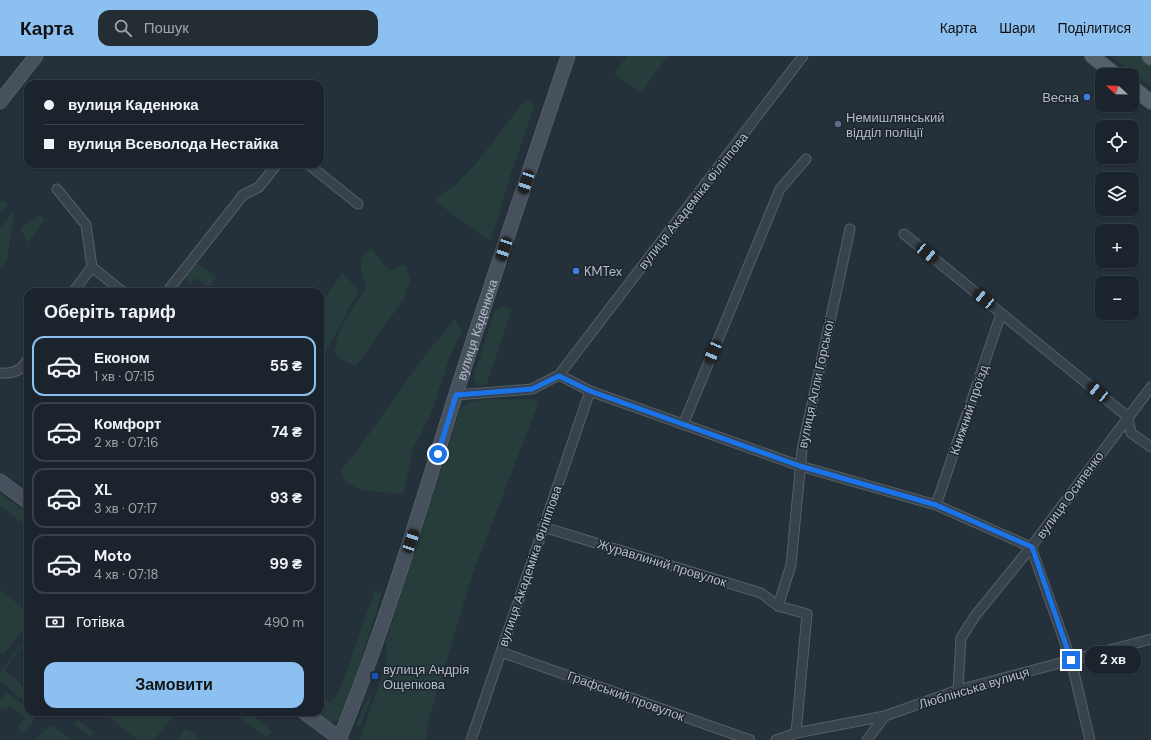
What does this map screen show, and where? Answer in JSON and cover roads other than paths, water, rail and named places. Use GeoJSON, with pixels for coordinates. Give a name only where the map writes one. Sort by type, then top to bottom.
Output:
{"type":"FeatureCollection","features":[{"type":"Feature","properties":{"kind":"main road"},"geometry":{"type":"LineString","coordinates":[[1092,56],[1107,68]]}},
{"type":"Feature","properties":{"kind":"main road"},"geometry":{"type":"LineString","coordinates":[[1139,93],[1151,102]]}},
{"type":"Feature","properties":{"kind":"street"},"geometry":{"type":"LineString","coordinates":[[0,102],[36,56]]}},
{"type":"Feature","properties":{"kind":"street","name":"вулиця Каденюка"},"geometry":{"type":"LineString","coordinates":[[340,740],[416,526],[456,395],[568,56]]}},
{"type":"Feature","properties":{"kind":"street","name":"вулиця Академіка Філіппова"},"geometry":{"type":"LineString","coordinates":[[456,395],[532,389],[559,376],[804,56]]}},
{"type":"Feature","properties":{"kind":"street"},"geometry":{"type":"LineString","coordinates":[[683,425],[780,189],[806,158]]}},
{"type":"Feature","properties":{"kind":"street"},"geometry":{"type":"LineString","coordinates":[[170,288],[243,195],[259,187],[274,168]]}},
{"type":"Feature","properties":{"kind":"street"},"geometry":{"type":"LineString","coordinates":[[313,168],[358,204]]}},
{"type":"Feature","properties":{"kind":"street"},"geometry":{"type":"LineString","coordinates":[[57,189],[86,225],[92,267],[118,288]]}},
{"type":"Feature","properties":{"kind":"street","name":"вулиця Алли Горської"},"geometry":{"type":"LineString","coordinates":[[778,606],[791,565],[800,466],[843,255],[850,229]]}},
{"type":"Feature","properties":{"kind":"street"},"geometry":{"type":"LineString","coordinates":[[904,234],[1128,417],[1131,433],[1151,447]]}},
{"type":"Feature","properties":{"kind":"street"},"geometry":{"type":"LineString","coordinates":[[76,288],[92,267]]}},
{"type":"Feature","properties":{"kind":"street","name":"Книжний проїзд"},"geometry":{"type":"LineString","coordinates":[[936,505],[1002,314]]}},
{"type":"Feature","properties":{"kind":"street"},"geometry":{"type":"LineString","coordinates":[[0,373],[15,373],[24,364]]}},
{"type":"Feature","properties":{"kind":"street"},"geometry":{"type":"LineString","coordinates":[[559,376],[590,391],[800,466],[936,505],[1032,547],[1071,660],[1090,740]]}},
{"type":"Feature","properties":{"kind":"street","name":"вулиця Осипенко"},"geometry":{"type":"LineString","coordinates":[[958,690],[961,638],[975,616],[1032,547],[1151,387]]}},
{"type":"Feature","properties":{"kind":"street","name":"вулиця Академіка Філіппова"},"geometry":{"type":"LineString","coordinates":[[471,740],[590,391]]}},
{"type":"Feature","properties":{"kind":"street"},"geometry":{"type":"LineString","coordinates":[[0,481],[24,499]]}},
{"type":"Feature","properties":{"kind":"street","name":"Журавлиний провулок"},"geometry":{"type":"LineString","coordinates":[[544,527],[761,593],[778,606]]}},
{"type":"Feature","properties":{"kind":"street"},"geometry":{"type":"LineString","coordinates":[[776,740],[796,733],[807,614],[778,606]]}},
{"type":"Feature","properties":{"kind":"street","name":"Люблінська вулиця"},"geometry":{"type":"LineString","coordinates":[[796,733],[885,716],[958,690],[1151,639]]}},
{"type":"Feature","properties":{"kind":"street","name":"Графський провулок"},"geometry":{"type":"LineString","coordinates":[[501,652],[750,740]]}},
{"type":"Feature","properties":{"kind":"street"},"geometry":{"type":"LineString","coordinates":[[309,716],[340,740]]}},
{"type":"Feature","properties":{"kind":"street"},"geometry":{"type":"LineString","coordinates":[[867,740],[885,716]]}},
{"type":"Feature","properties":{"kind":"place","name":"Весна"},"geometry":{"type":"Point","coordinates":[1087,97]}},
{"type":"Feature","properties":{"kind":"place","name":"Немишлянський відділ поліції"},"geometry":{"type":"Point","coordinates":[838,124]}},
{"type":"Feature","properties":{"kind":"place","name":"KMTex"},"geometry":{"type":"Point","coordinates":[576,271]}},
{"type":"Feature","properties":{"kind":"place","name":"вулиця Андрія Ощепкова"},"geometry":{"type":"Point","coordinates":[375,676]}}]}
